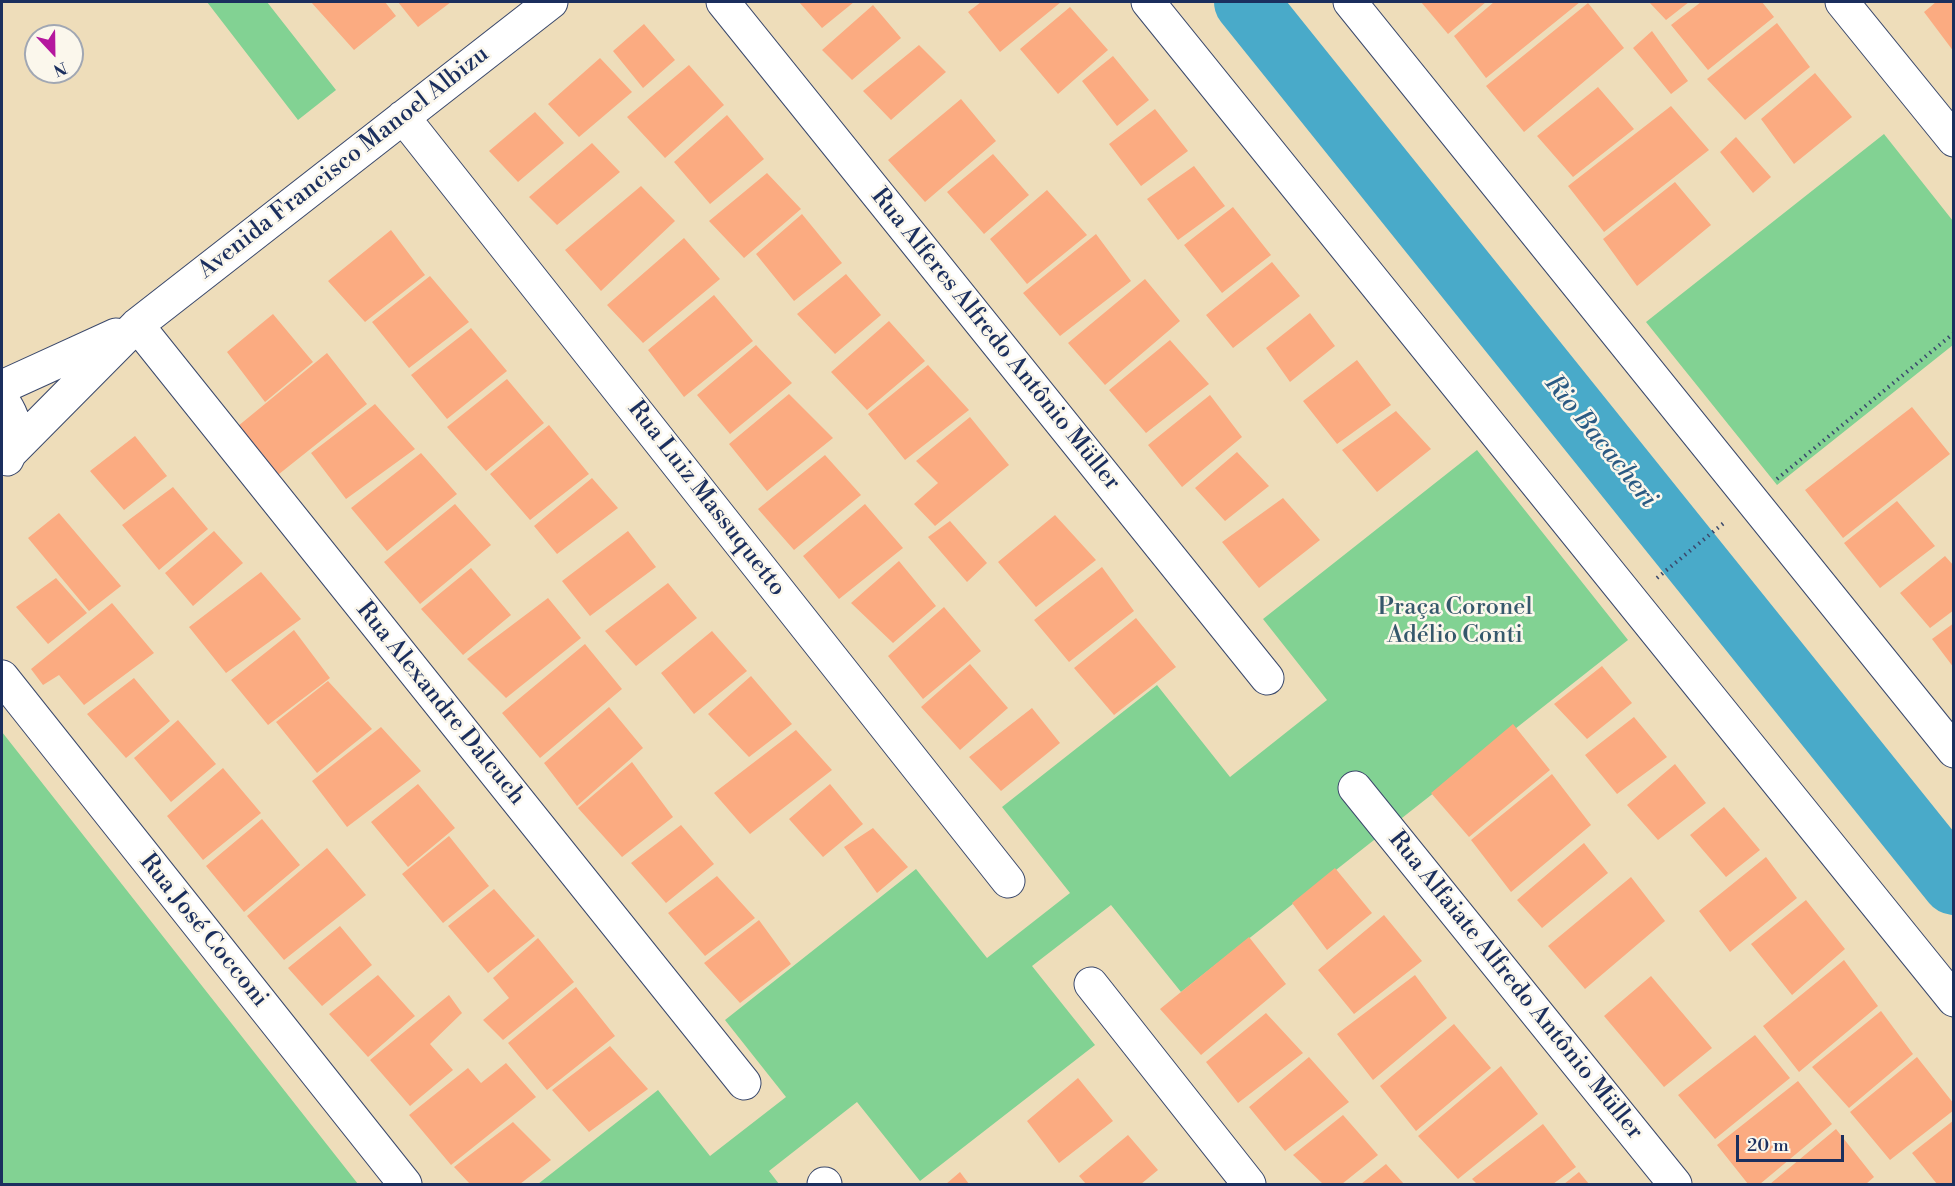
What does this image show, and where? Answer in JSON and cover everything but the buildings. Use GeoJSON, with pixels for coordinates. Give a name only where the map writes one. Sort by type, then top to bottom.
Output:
{"type":"FeatureCollection","features":[{"type":"Feature","properties":{"kind":"street","name":"Avenida Francisco Manoel Albizu"},"geometry":{"type":"LineString","coordinates":[[7,458],[137,325],[551,2]]}},
{"type":"Feature","properties":{"kind":"street","name":"Rua Alferes Alfredo Antônio Müller"},"geometry":{"type":"LineString","coordinates":[[723,2],[1267,678]]}},
{"type":"Feature","properties":{"kind":"street"},"geometry":{"type":"LineString","coordinates":[[1148,2],[1953,1000]]}},
{"type":"Feature","properties":{"kind":"street"},"geometry":{"type":"LineString","coordinates":[[1350,2],[1740,510],[1953,751]]}},
{"type":"Feature","properties":{"kind":"street"},"geometry":{"type":"LineString","coordinates":[[1842,2],[1953,140]]}},
{"type":"Feature","properties":{"kind":"street","name":"Rua Luiz Massuquetto"},"geometry":{"type":"LineString","coordinates":[[403,117],[1008,881]]}},
{"type":"Feature","properties":{"kind":"street","name":"Avenida Francisco Manoel Albizu"},"geometry":{"type":"LineString","coordinates":[[2,387],[137,325]]}},
{"type":"Feature","properties":{"kind":"street","name":"Rua Alexandre Dalcuch"},"geometry":{"type":"LineString","coordinates":[[137,325],[744,1083]]}},
{"type":"Feature","properties":{"kind":"street"},"geometry":{"type":"LineString","coordinates":[[2,400],[15,424],[15,437],[7,458]]}},
{"type":"Feature","properties":{"kind":"street","name":"Rua José Cocconi"},"geometry":{"type":"LineString","coordinates":[[2,677],[405,1185]]}},
{"type":"Feature","properties":{"kind":"street","name":"Rua Alfaiate Alfredo Antônio Müller"},"geometry":{"type":"LineString","coordinates":[[1355,788],[1675,1185]]}},
{"type":"Feature","properties":{"kind":"street"},"geometry":{"type":"LineString","coordinates":[[1091,984],[1249,1185]]}},
{"type":"Feature","properties":{"kind":"path"},"geometry":{"type":"LineString","coordinates":[[1657,578],[1953,333]]}},
{"type":"Feature","properties":{"kind":"green space"},"geometry":{"type":"Polygon","coordinates":[[[207,2],[267,2],[336,90],[298,120],[207,2]]]}},
{"type":"Feature","properties":{"kind":"green space"},"geometry":{"type":"Polygon","coordinates":[[[1884,134],[1953,221],[1953,345],[1777,485],[1646,322],[1884,134]]]}},
{"type":"Feature","properties":{"kind":"green space","name":"Praça Coronel Adélio Conti"},"geometry":{"type":"Polygon","coordinates":[[[1477,450],[1628,640],[1181,992],[1111,905],[1032,966],[1095,1045],[920,1181],[857,1102],[769,1171],[779,1184],[538,1184],[658,1090],[710,1156],[786,1097],[725,1020],[916,869],[987,958],[1070,893],[1002,807],[1157,685],[1230,777],[1327,700],[1263,619],[1477,450]]]}},
{"type":"Feature","properties":{"kind":"green space"},"geometry":{"type":"Polygon","coordinates":[[[2,732],[358,1184],[2,1184],[2,732]]]}},
{"type":"Feature","properties":{"kind":"waterway","name":"Rio Bacacheri"},"geometry":{"type":"LineString","coordinates":[[1246,2],[1954,883]]}}]}
